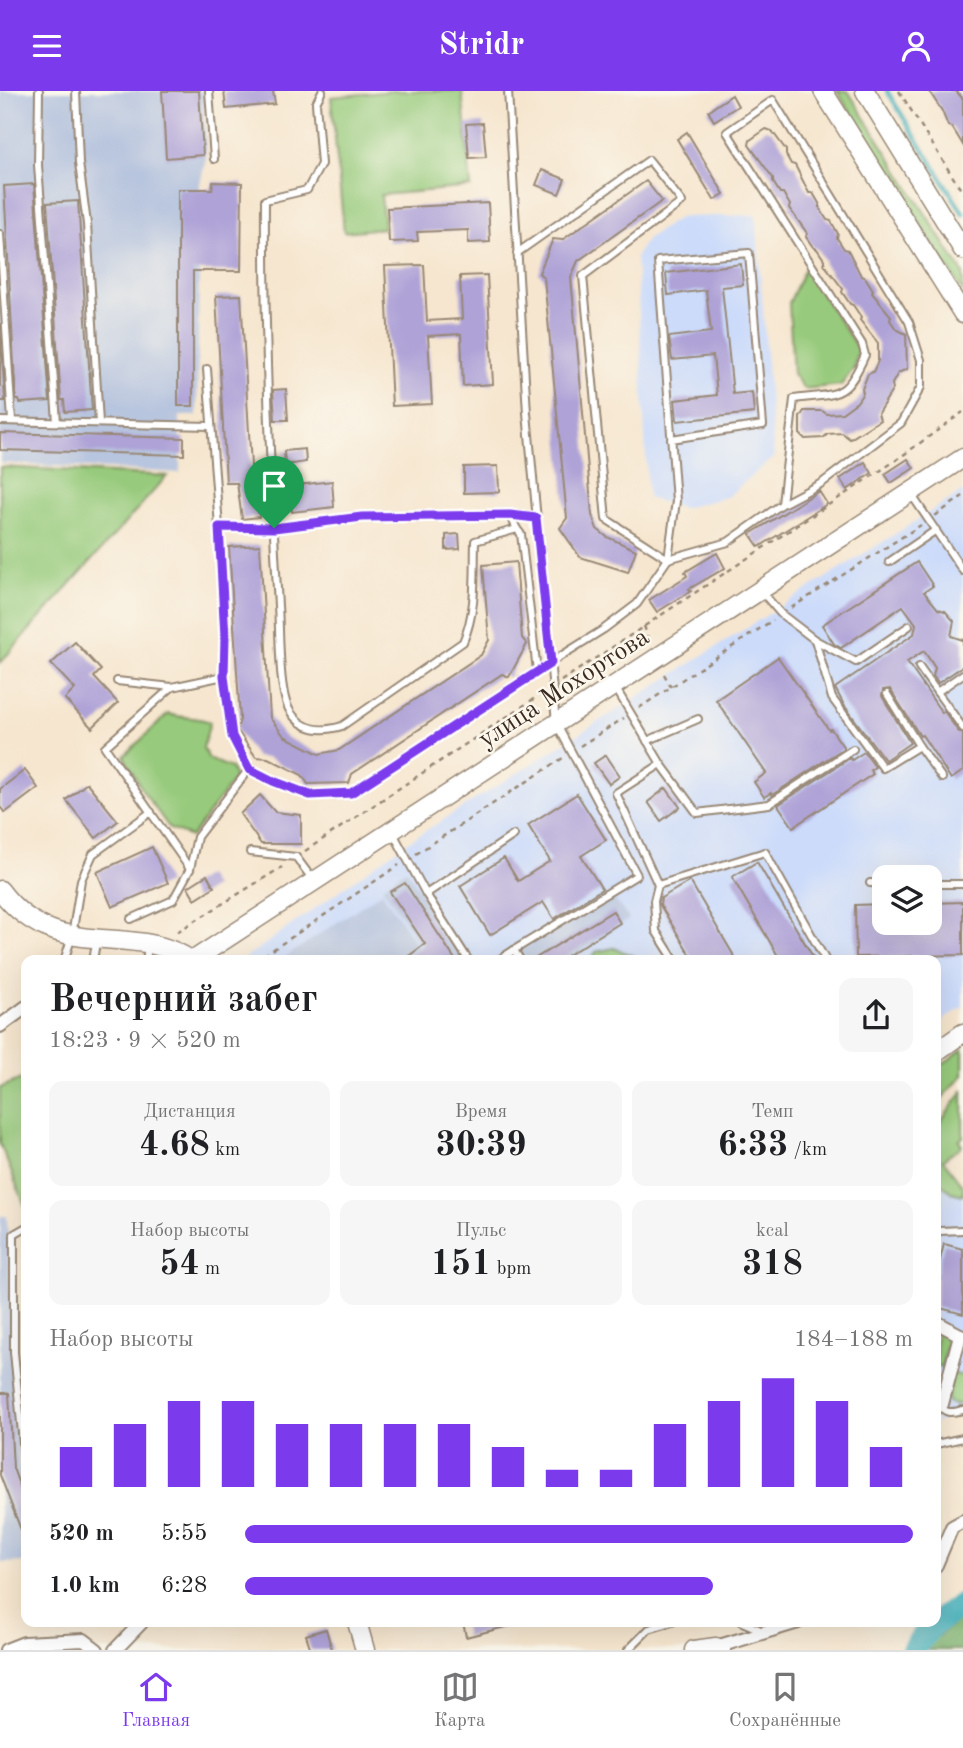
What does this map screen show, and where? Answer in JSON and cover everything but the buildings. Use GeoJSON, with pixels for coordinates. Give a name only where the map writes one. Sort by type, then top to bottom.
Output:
{"type":"FeatureCollection","features":[{"type":"Feature","properties":{"kind":"street"},"geometry":{"type":"LineString","coordinates":[[823,91],[963,314]]}},
{"type":"Feature","properties":{"kind":"street"},"geometry":{"type":"LineString","coordinates":[[865,91],[963,250]]}},
{"type":"Feature","properties":{"kind":"street","name":"улица Мохортова"},"geometry":{"type":"LineString","coordinates":[[201,955],[963,458]]}},
{"type":"Feature","properties":{"kind":"street"},"geometry":{"type":"LineString","coordinates":[[0,890],[26,917],[48,929],[147,952],[173,950],[182,955]]}},
{"type":"Feature","properties":{"kind":"street"},"geometry":{"type":"LineString","coordinates":[[0,1026],[21,1011]]}},
{"type":"Feature","properties":{"kind":"street"},"geometry":{"type":"LineString","coordinates":[[941,1048],[963,1033]]}},
{"type":"Feature","properties":{"kind":"street"},"geometry":{"type":"LineString","coordinates":[[941,1325],[960,1335],[941,1404]]}},
{"type":"Feature","properties":{"kind":"street"},"geometry":{"type":"LineString","coordinates":[[941,1554],[953,1527],[963,1521]]}},
{"type":"Feature","properties":{"kind":"street"},"geometry":{"type":"LineString","coordinates":[[114,1650],[137,1627]]}},
{"type":"Feature","properties":{"kind":"street"},"geometry":{"type":"LineString","coordinates":[[358,1627],[365,1650]]}},
{"type":"Feature","properties":{"kind":"street"},"geometry":{"type":"LineString","coordinates":[[694,1650],[719,1649],[782,1627]]}},
{"type":"Feature","properties":{"kind":"street"},"geometry":{"type":"LineString","coordinates":[[6,1650],[24,1643],[84,1640],[97,1650]]}},
{"type":"Feature","properties":{"kind":"lane"},"geometry":{"type":"LineString","coordinates":[[39,91],[38,165],[57,422]]}},
{"type":"Feature","properties":{"kind":"lane"},"geometry":{"type":"LineString","coordinates":[[76,91],[99,423]]}},
{"type":"Feature","properties":{"kind":"lane"},"geometry":{"type":"LineString","coordinates":[[209,91],[214,159]]}},
{"type":"Feature","properties":{"kind":"lane"},"geometry":{"type":"LineString","coordinates":[[322,91],[316,103],[321,164],[307,190],[265,200],[274,528],[283,683],[289,710],[299,721],[315,730],[342,726],[463,642],[471,624],[474,601],[475,541],[517,530]]}},
{"type":"Feature","properties":{"kind":"lane"},"geometry":{"type":"LineString","coordinates":[[506,955],[637,875],[556,723],[527,414],[508,91]]}},
{"type":"Feature","properties":{"kind":"lane"},"geometry":{"type":"LineString","coordinates":[[517,253],[649,160],[682,202],[583,276],[606,519],[668,559],[729,542],[782,504],[822,483],[901,423],[920,387],[921,361],[909,322],[773,100],[727,132],[862,344],[865,355],[854,381],[840,393],[794,399],[782,504]]}},
{"type":"Feature","properties":{"kind":"lane"},"geometry":{"type":"LineString","coordinates":[[0,234],[12,421]]}},
{"type":"Feature","properties":{"kind":"lane"},"geometry":{"type":"LineString","coordinates":[[207,369],[219,527],[225,637],[224,676],[232,736],[249,769],[310,795],[351,793],[604,629],[637,604],[668,559],[676,502],[671,439],[658,261],[749,253],[763,425],[671,439]]}},
{"type":"Feature","properties":{"kind":"lane"},"geometry":{"type":"LineString","coordinates":[[0,421],[210,426]]}},
{"type":"Feature","properties":{"kind":"lane"},"geometry":{"type":"LineString","coordinates":[[910,492],[963,571]]}},
{"type":"Feature","properties":{"kind":"lane"},"geometry":{"type":"LineString","coordinates":[[510,515],[521,534],[537,671]]}},
{"type":"Feature","properties":{"kind":"lane"},"geometry":{"type":"LineString","coordinates":[[219,527],[274,528],[362,517],[510,515],[536,518]]}},
{"type":"Feature","properties":{"kind":"lane"},"geometry":{"type":"LineString","coordinates":[[889,562],[936,530]]}},
{"type":"Feature","properties":{"kind":"lane"},"geometry":{"type":"LineString","coordinates":[[761,590],[781,614],[815,640],[856,662],[909,626]]}},
{"type":"Feature","properties":{"kind":"lane"},"geometry":{"type":"LineString","coordinates":[[815,640],[832,698],[883,768],[919,746]]}},
{"type":"Feature","properties":{"kind":"lane"},"geometry":{"type":"LineString","coordinates":[[919,667],[963,728]]}},
{"type":"Feature","properties":{"kind":"lane"},"geometry":{"type":"LineString","coordinates":[[937,692],[963,674]]}},
{"type":"Feature","properties":{"kind":"lane"},"geometry":{"type":"LineString","coordinates":[[117,681],[172,687],[224,676]]}},
{"type":"Feature","properties":{"kind":"lane"},"geometry":{"type":"LineString","coordinates":[[614,686],[661,764],[697,813],[769,804],[853,749]]}},
{"type":"Feature","properties":{"kind":"lane"},"geometry":{"type":"LineString","coordinates":[[172,687],[105,747],[190,869]]}},
{"type":"Feature","properties":{"kind":"lane"},"geometry":{"type":"LineString","coordinates":[[887,694],[942,778]]}},
{"type":"Feature","properties":{"kind":"lane"},"geometry":{"type":"LineString","coordinates":[[647,741],[698,719]]}},
{"type":"Feature","properties":{"kind":"lane"},"geometry":{"type":"LineString","coordinates":[[661,764],[616,793],[658,885],[654,901],[656,931],[671,955]]}},
{"type":"Feature","properties":{"kind":"lane"},"geometry":{"type":"LineString","coordinates":[[131,919],[173,900],[190,869],[197,837],[249,769]]}},
{"type":"Feature","properties":{"kind":"lane"},"geometry":{"type":"LineString","coordinates":[[66,955],[72,936],[80,880],[93,854],[151,813]]}},
{"type":"Feature","properties":{"kind":"lane"},"geometry":{"type":"LineString","coordinates":[[391,831],[426,894],[465,955]]}},
{"type":"Feature","properties":{"kind":"lane"},"geometry":{"type":"LineString","coordinates":[[426,894],[514,835]]}},
{"type":"Feature","properties":{"kind":"lane"},"geometry":{"type":"LineString","coordinates":[[250,852],[296,857],[314,881]]}},
{"type":"Feature","properties":{"kind":"lane"},"geometry":{"type":"LineString","coordinates":[[658,885],[765,852],[823,955]]}},
{"type":"Feature","properties":{"kind":"lane"},"geometry":{"type":"LineString","coordinates":[[942,884],[963,884]]}},
{"type":"Feature","properties":{"kind":"lane"},"geometry":{"type":"LineString","coordinates":[[94,955],[97,940]]}},
{"type":"Feature","properties":{"kind":"lane"},"geometry":{"type":"LineString","coordinates":[[514,950],[517,955]]}},
{"type":"Feature","properties":{"kind":"lane"},"geometry":{"type":"LineString","coordinates":[[21,1230],[14,1234],[13,1352],[21,1427]]}},
{"type":"Feature","properties":{"kind":"lane"},"geometry":{"type":"LineString","coordinates":[[941,1231],[963,1230]]}},
{"type":"Feature","properties":{"kind":"lane"},"geometry":{"type":"LineString","coordinates":[[941,1408],[950,1413],[963,1410]]}},
{"type":"Feature","properties":{"kind":"lane"},"geometry":{"type":"LineString","coordinates":[[941,1443],[963,1438]]}},
{"type":"Feature","properties":{"kind":"lane"},"geometry":{"type":"LineString","coordinates":[[628,1650],[649,1629],[656,1627]]}},
{"type":"Feature","properties":{"kind":"lane"},"geometry":{"type":"LineString","coordinates":[[754,1627],[765,1632]]}},
{"type":"Feature","properties":{"kind":"path"},"geometry":{"type":"LineString","coordinates":[[899,91],[963,193]]}},
{"type":"Feature","properties":{"kind":"path"},"geometry":{"type":"LineString","coordinates":[[177,932],[296,857],[895,461],[963,412]]}},
{"type":"Feature","properties":{"kind":"path"},"geometry":{"type":"LineString","coordinates":[[265,955],[963,496]]}},
{"type":"Feature","properties":{"kind":"path"},"geometry":{"type":"LineString","coordinates":[[644,627],[652,646]]}},
{"type":"Feature","properties":{"kind":"path"},"geometry":{"type":"LineString","coordinates":[[664,674],[671,687]]}},
{"type":"Feature","properties":{"kind":"shaded area"},"geometry":{"type":"Polygon","coordinates":[[[0,91],[203,91],[206,157],[200,184],[197,416],[180,416],[180,473],[0,463],[0,91]]]}},
{"type":"Feature","properties":{"kind":"shaded area"},"geometry":{"type":"Polygon","coordinates":[[[756,215],[774,457],[727,497],[683,508],[648,498],[636,256],[648,238],[680,217],[756,215]]]}},
{"type":"Feature","properties":{"kind":"shaded area"},"geometry":{"type":"Polygon","coordinates":[[[963,491],[963,1007],[941,1022],[941,955],[249,955],[408,842],[963,491]]]}},
{"type":"Feature","properties":{"kind":"shaded area"},"geometry":{"type":"Polygon","coordinates":[[[406,869],[461,955],[427,955],[382,887],[406,869]]]}},
{"type":"Feature","properties":{"kind":"shaded area"},"geometry":{"type":"Polygon","coordinates":[[[382,892],[423,955],[289,955],[382,892]]]}},
{"type":"Feature","properties":{"kind":"shaded area"},"geometry":{"type":"Polygon","coordinates":[[[612,896],[629,919],[577,955],[512,955],[612,896]]]}},
{"type":"Feature","properties":{"kind":"shaded area"},"geometry":{"type":"Polygon","coordinates":[[[941,1162],[963,1191],[963,1411],[941,1421],[941,1162]]]}},
{"type":"Feature","properties":{"kind":"shaded area"},"geometry":{"type":"Polygon","coordinates":[[[0,1216],[7,1216],[21,1472],[21,1562],[0,1563],[0,1216]]]}},
{"type":"Feature","properties":{"kind":"green space"},"geometry":{"type":"Polygon","coordinates":[[[394,91],[462,91],[471,187],[381,195],[384,228],[344,232],[331,97],[394,91]]]}},
{"type":"Feature","properties":{"kind":"green space"},"geometry":{"type":"Polygon","coordinates":[[[837,91],[848,91],[963,273],[963,292],[837,91]]]}},
{"type":"Feature","properties":{"kind":"green space"},"geometry":{"type":"Polygon","coordinates":[[[805,268],[858,349],[854,368],[841,385],[804,389],[793,374],[789,303],[805,268]]]}},
{"type":"Feature","properties":{"kind":"green space"},"geometry":{"type":"Polygon","coordinates":[[[0,467],[167,476],[0,663],[0,467]]]}},
{"type":"Feature","properties":{"kind":"green space"},"geometry":{"type":"Polygon","coordinates":[[[168,714],[210,722],[203,748],[209,759],[231,768],[235,778],[191,837],[170,829],[143,791],[124,756],[168,714]]]}},
{"type":"Feature","properties":{"kind":"green space"},"geometry":{"type":"Polygon","coordinates":[[[614,948],[631,955],[594,955],[596,952],[614,948]]]}},
{"type":"Feature","properties":{"kind":"green space"},"geometry":{"type":"Polygon","coordinates":[[[963,1049],[963,1075],[941,1099],[941,1065],[963,1049]]]}},
{"type":"Feature","properties":{"kind":"green space"},"geometry":{"type":"Polygon","coordinates":[[[21,1079],[21,1196],[0,1144],[0,1088],[21,1079]]]}},
{"type":"Feature","properties":{"kind":"green space"},"geometry":{"type":"Polygon","coordinates":[[[963,1091],[963,1137],[959,1140],[962,1146],[943,1160],[963,1186],[963,1195],[951,1192],[941,1183],[941,1121],[963,1091]]]}},
{"type":"Feature","properties":{"kind":"green space"},"geometry":{"type":"Polygon","coordinates":[[[941,1329],[949,1333],[941,1367],[941,1329]]]}},
{"type":"Feature","properties":{"kind":"green space"},"geometry":{"type":"Polygon","coordinates":[[[952,1373],[963,1376],[963,1403],[954,1405],[947,1402],[952,1373]]]}},
{"type":"Feature","properties":{"kind":"green space"},"geometry":{"type":"Polygon","coordinates":[[[963,1617],[963,1650],[925,1650],[930,1642],[963,1617]]]}},
{"type":"Feature","properties":{"kind":"waterway"},"geometry":{"type":"LineString","coordinates":[[887,91],[963,213]]}},
{"type":"Feature","properties":{"kind":"waterway"},"geometry":{"type":"LineString","coordinates":[[941,1619],[963,1604]]}},
{"type":"Feature","properties":{"kind":"waterway"},"geometry":{"type":"LineString","coordinates":[[913,1650],[930,1627]]}},
{"type":"Feature","properties":{"kind":"route"},"geometry":{"type":"LineString","coordinates":[[510,515],[536,518],[551,663],[351,793],[310,795],[273,781],[249,769],[232,736],[224,676],[225,637],[219,527],[274,528],[362,517],[510,515]]}}]}
